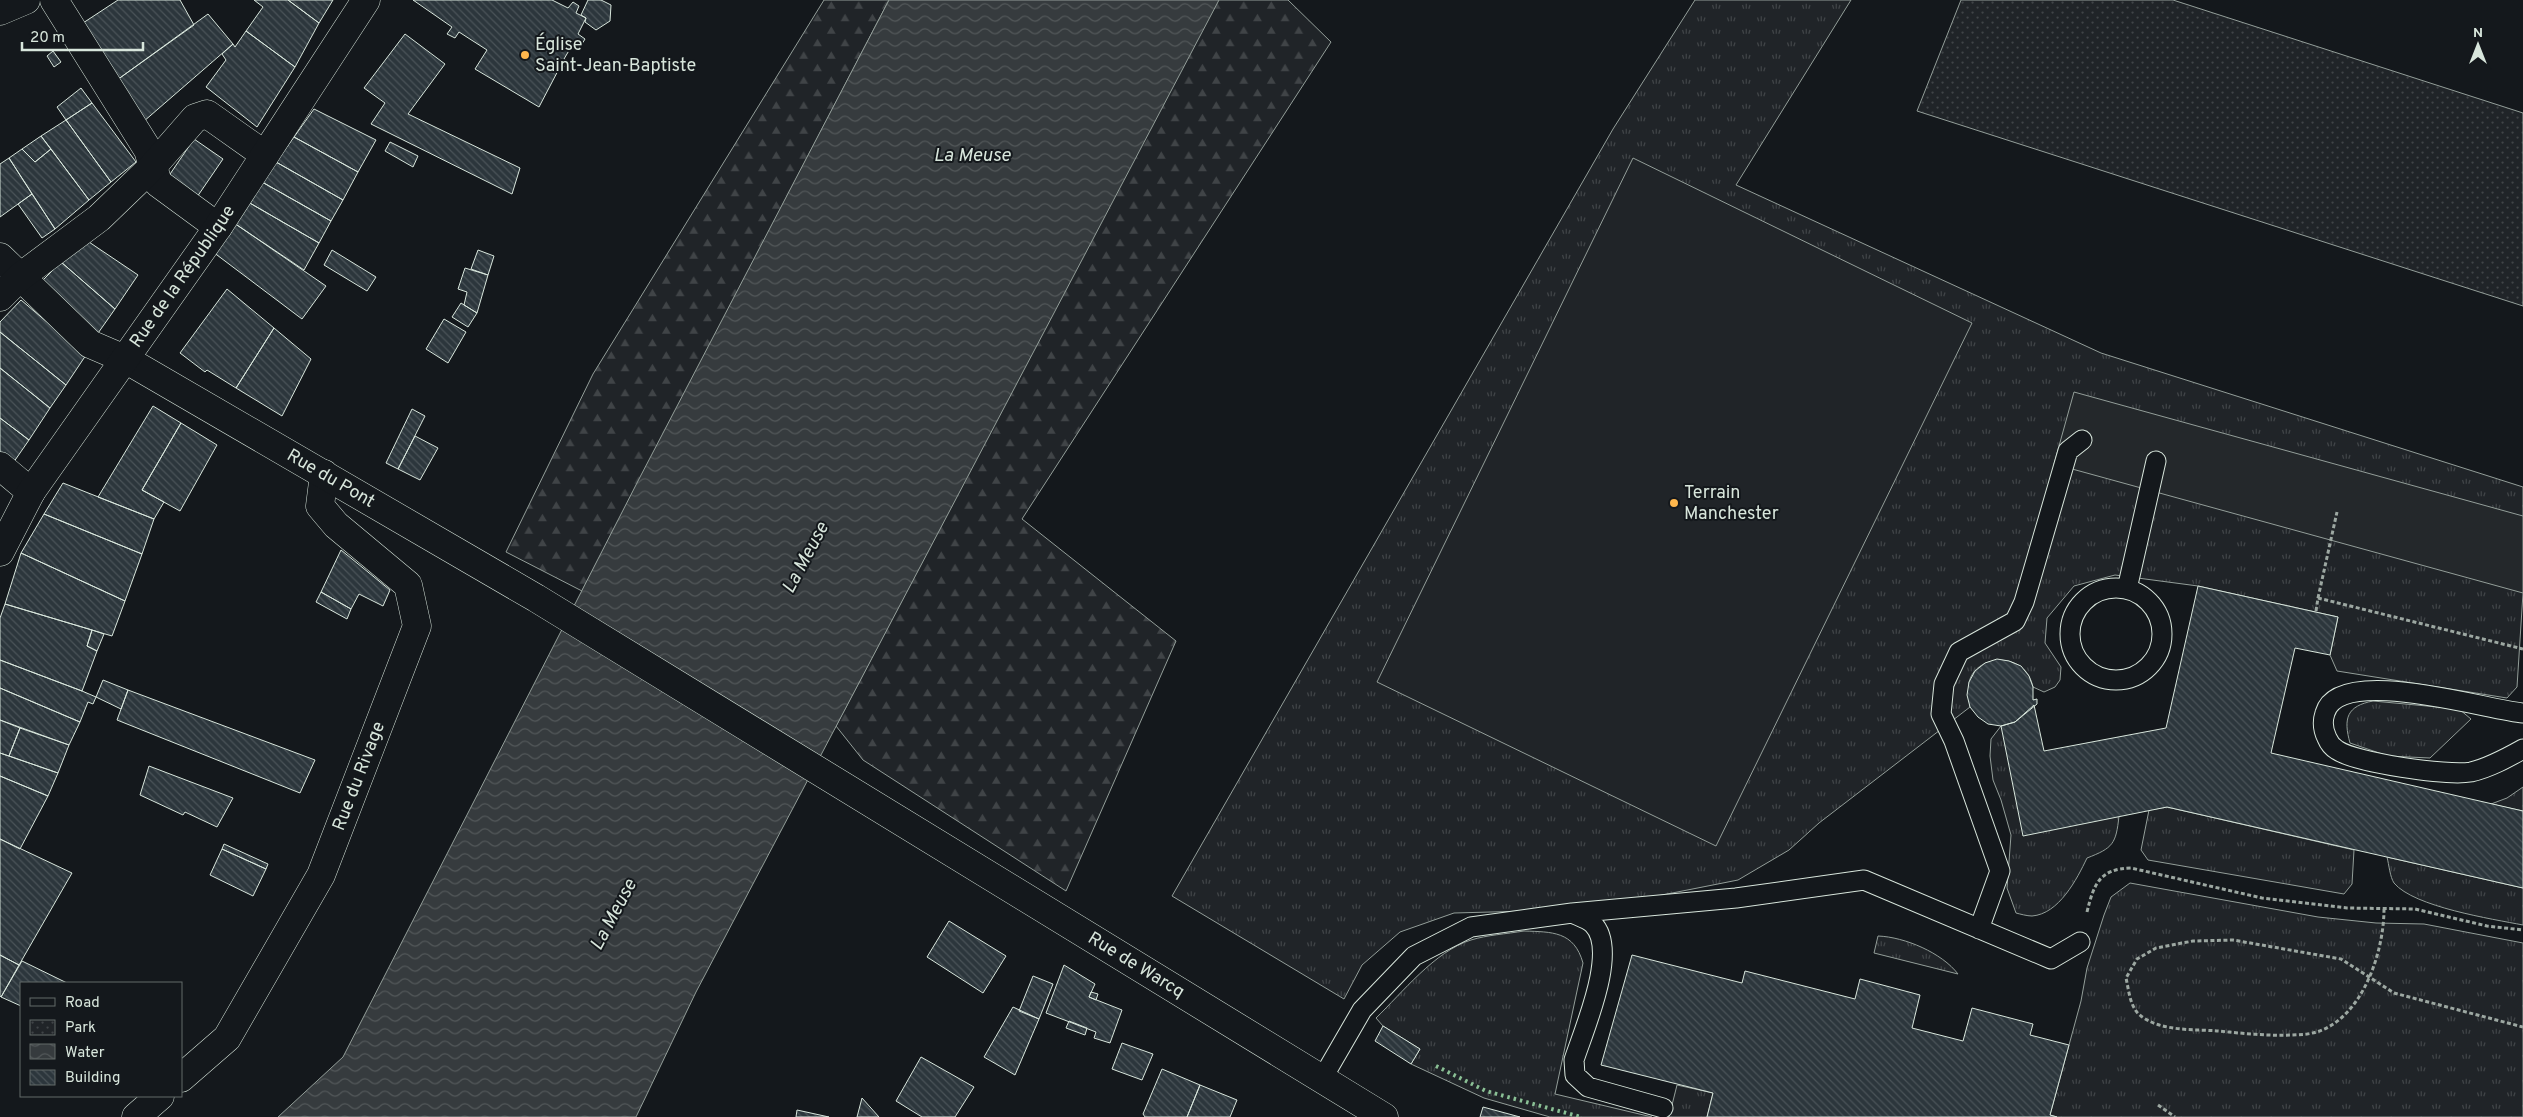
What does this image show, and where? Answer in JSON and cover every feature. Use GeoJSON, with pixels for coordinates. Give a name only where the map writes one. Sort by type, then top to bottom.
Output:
{"type":"FeatureCollection","features":[{"type":"Feature","properties":{"kind":"main road"},"geometry":{"type":"LineString","coordinates":[[0,11],[26,0]]}},
{"type":"Feature","properties":{"kind":"main road"},"geometry":{"type":"LineString","coordinates":[[54,0],[148,150],[158,183],[218,227]]}},
{"type":"Feature","properties":{"kind":"main road","name":"Rue de la République"},"geometry":{"type":"LineString","coordinates":[[0,552],[32,492],[218,227],[366,0]]}},
{"type":"Feature","properties":{"kind":"main road"},"geometry":{"type":"LineString","coordinates":[[0,298],[20,277],[100,218],[153,166],[195,118],[207,114],[265,155]]}},
{"type":"Feature","properties":{"kind":"main road","name":"Rue du Pont"},"geometry":{"type":"LineString","coordinates":[[0,257],[90,344],[125,359],[536,598],[887,813]]}},
{"type":"Feature","properties":{"kind":"main road"},"geometry":{"type":"LineString","coordinates":[[0,466],[32,492]]}},
{"type":"Feature","properties":{"kind":"main road","name":"Rue du Rivage"},"geometry":{"type":"LineString","coordinates":[[182,1077],[227,1038],[320,875],[417,626],[408,585],[336,525],[320,506],[324,474]]}},
{"type":"Feature","properties":{"kind":"main road","name":"Rue de Warcq"},"geometry":{"type":"LineString","coordinates":[[887,813],[1384,1117]]}},
{"type":"Feature","properties":{"kind":"main road"},"geometry":{"type":"LineString","coordinates":[[136,1117],[159,1097]]}},
{"type":"Feature","properties":{"kind":"lane"},"geometry":{"type":"LineString","coordinates":[[1979,929],[2000,871],[1954,741],[1941,714],[1944,684],[1959,652],[2015,621],[2024,602],[2068,451],[2082,440]]}},
{"type":"Feature","properties":{"kind":"lane"},"geometry":{"type":"LineString","coordinates":[[2127,589],[2156,461]]}},
{"type":"Feature","properties":{"kind":"lane"},"geometry":{"type":"LineString","coordinates":[[2113,588],[2127,589],[2142,596],[2153,606],[2160,620],[2162,636],[2158,650],[2150,664],[2138,674],[2123,679],[2108,679],[2093,674],[2081,663],[2073,650],[2069,636],[2071,622],[2077,608],[2086,598],[2099,591],[2113,588]]}},
{"type":"Feature","properties":{"kind":"lane"},"geometry":{"type":"LineString","coordinates":[[2523,713],[2402,692],[2357,691],[2344,694],[2333,700],[2322,720],[2324,733],[2338,751],[2391,766],[2452,773],[2471,772],[2507,758],[2523,749]]}},
{"type":"Feature","properties":{"kind":"lane"},"geometry":{"type":"LineString","coordinates":[[1322,1079],[1362,1010],[1414,956],[1471,927],[1572,913],[1736,898],[1864,880],[2052,959],[2080,942]]}},
{"type":"Feature","properties":{"kind":"lane"},"geometry":{"type":"LineString","coordinates":[[1572,913],[1593,924],[1602,940],[1602,966],[1574,1060],[1575,1074],[1588,1087],[1663,1108]]}},
{"type":"Feature","properties":{"kind":"path"},"geometry":{"type":"LineString","coordinates":[[2316,611],[2337,512]]}},
{"type":"Feature","properties":{"kind":"path"},"geometry":{"type":"LineString","coordinates":[[2318,598],[2523,649]]}},
{"type":"Feature","properties":{"kind":"path"},"geometry":{"type":"LineString","coordinates":[[2080,942],[2090,898],[2096,885],[2105,873],[2117,869],[2131,868],[2178,877],[2262,898],[2347,908],[2415,909],[2487,926],[2523,930]]}},
{"type":"Feature","properties":{"kind":"path"},"geometry":{"type":"LineString","coordinates":[[2384,909],[2384,933],[2370,978],[2352,1007],[2330,1026],[2308,1034],[2262,1034],[2166,1026],[2141,1016],[2132,1003],[2126,978],[2137,959],[2156,948],[2193,941],[2234,940],[2341,959],[2370,978],[2394,992],[2523,1027]]}},
{"type":"Feature","properties":{"kind":"path"},"geometry":{"type":"LineString","coordinates":[[2158,1105],[2175,1117]]}},
{"type":"Feature","properties":{"kind":"green space"},"geometry":{"type":"Polygon","coordinates":[[[824,0],[889,0],[582,591],[506,552],[593,374],[824,0]]]}},
{"type":"Feature","properties":{"kind":"green space"},"geometry":{"type":"Polygon","coordinates":[[[1217,0],[1288,0],[1331,42],[1022,519],[1176,641],[1066,891],[863,760],[836,726],[1217,0]]]}},
{"type":"Feature","properties":{"kind":"green space"},"geometry":{"type":"Polygon","coordinates":[[[1695,0],[1851,0],[1736,185],[2101,353],[2523,487],[2523,593],[2517,687],[2507,698],[2337,671],[2330,655],[2338,617],[2198,586],[2115,575],[2074,586],[2047,618],[2045,643],[2061,667],[2060,680],[2055,687],[2044,692],[2033,687],[2027,673],[2014,663],[1999,660],[1983,664],[1972,675],[1969,683],[1970,707],[1819,823],[1789,850],[1738,880],[1647,898],[1529,911],[1454,913],[1400,932],[1362,965],[1344,999],[1172,896],[1613,129],[1695,0]]]}},
{"type":"Feature","properties":{"kind":"green space"},"geometry":{"type":"Polygon","coordinates":[[[1961,0],[2173,0],[2523,113],[2523,306],[1917,111],[1961,0]]]}},
{"type":"Feature","properties":{"kind":"green space","name":"Terrain Manchester"},"geometry":{"type":"Polygon","coordinates":[[[1633,158],[1972,323],[1716,846],[1377,682],[1633,158]]]}},
{"type":"Feature","properties":{"kind":"green space"},"geometry":{"type":"Polygon","coordinates":[[[2373,701],[2459,709],[2471,719],[2430,758],[2388,756],[2350,743],[2347,727],[2349,714],[2357,706],[2373,701]]]}},
{"type":"Feature","properties":{"kind":"green space"},"geometry":{"type":"Polygon","coordinates":[[[2001,726],[2119,816],[2112,844],[2103,851],[2087,858],[2078,876],[2059,902],[2042,914],[2032,916],[2016,913],[2007,888],[2011,835],[1993,780],[1990,756],[1991,739],[2001,726]]]}},
{"type":"Feature","properties":{"kind":"green space"},"geometry":{"type":"Polygon","coordinates":[[[2523,787],[2523,811],[2491,804],[2507,798],[2523,787]]]}},
{"type":"Feature","properties":{"kind":"green space"},"geometry":{"type":"Polygon","coordinates":[[[2167,807],[2354,850],[2352,884],[2344,894],[2148,860],[2141,850],[2149,810],[2167,807]]]}},
{"type":"Feature","properties":{"kind":"green space"},"geometry":{"type":"Polygon","coordinates":[[[2387,857],[2523,888],[2523,925],[2454,911],[2418,899],[2394,883],[2387,857]]]}},
{"type":"Feature","properties":{"kind":"green space"},"geometry":{"type":"Polygon","coordinates":[[[2130,883],[2318,917],[2376,923],[2424,924],[2523,943],[2523,1117],[2057,1117],[2050,1115],[2081,1001],[2087,968],[2104,915],[2111,897],[2130,883]]]}},
{"type":"Feature","properties":{"kind":"green space"},"geometry":{"type":"Polygon","coordinates":[[[1524,931],[1561,935],[1574,945],[1583,963],[1555,1094],[1652,1117],[1550,1117],[1484,1098],[1411,1064],[1420,1049],[1383,1026],[1376,1018],[1432,963],[1458,945],[1484,937],[1524,931]]]}},
{"type":"Feature","properties":{"kind":"green space"},"geometry":{"type":"Polygon","coordinates":[[[1878,936],[1900,939],[1933,953],[1943,959],[1958,974],[1874,953],[1878,936]]]}},
{"type":"Feature","properties":{"kind":"green space"},"geometry":{"type":"Polygon","coordinates":[[[1677,1085],[1713,1093],[1707,1117],[1669,1117],[1677,1085]]]}},
{"type":"Feature","properties":{"kind":"shaded area"},"geometry":{"type":"Polygon","coordinates":[[[2074,392],[2523,516],[2523,593],[2054,464],[2074,392]]]}},
{"type":"Feature","properties":{"kind":"water","name":"La Meuse"},"geometry":{"type":"Polygon","coordinates":[[[889,0],[1219,0],[696,992],[636,1117],[278,1117],[343,1057],[639,479],[889,0]]]}},
{"type":"Feature","properties":{"kind":"building"},"geometry":{"type":"Polygon","coordinates":[[[118,0],[180,0],[194,25],[117,80],[83,23],[118,0]]]}},
{"type":"Feature","properties":{"kind":"building"},"geometry":{"type":"Polygon","coordinates":[[[254,0],[288,0],[319,23],[295,67],[246,31],[263,7],[254,0]]]}},
{"type":"Feature","properties":{"kind":"building"},"geometry":{"type":"Polygon","coordinates":[[[288,0],[333,0],[319,23],[288,0]]]}},
{"type":"Feature","properties":{"kind":"building","name":"Église Saint-Jean-Baptiste"},"geometry":{"type":"Polygon","coordinates":[[[413,0],[552,0],[568,8],[573,2],[579,6],[576,13],[586,18],[578,34],[585,39],[582,44],[574,42],[564,59],[573,64],[570,69],[561,65],[539,107],[475,69],[487,50],[459,32],[455,38],[447,34],[452,27],[413,0]]]}},
{"type":"Feature","properties":{"kind":"building"},"geometry":{"type":"Polygon","coordinates":[[[588,0],[601,0],[611,5],[610,21],[596,30],[585,22],[586,18],[581,15],[588,0]]]}},
{"type":"Feature","properties":{"kind":"building"},"geometry":{"type":"Polygon","coordinates":[[[208,14],[233,44],[143,122],[117,80],[208,14]]]}},
{"type":"Feature","properties":{"kind":"building"},"geometry":{"type":"Polygon","coordinates":[[[246,31],[295,67],[257,127],[206,87],[226,60],[222,54],[233,44],[235,47],[246,31]]]}},
{"type":"Feature","properties":{"kind":"building"},"geometry":{"type":"Polygon","coordinates":[[[405,34],[445,64],[408,114],[520,168],[512,194],[371,124],[385,103],[364,88],[405,34]]]}},
{"type":"Feature","properties":{"kind":"building"},"geometry":{"type":"Polygon","coordinates":[[[53,51],[61,62],[54,67],[47,56],[53,51]]]}},
{"type":"Feature","properties":{"kind":"building"},"geometry":{"type":"Polygon","coordinates":[[[81,88],[92,103],[66,120],[57,107],[81,88]]]}},
{"type":"Feature","properties":{"kind":"building"},"geometry":{"type":"Polygon","coordinates":[[[92,103],[136,162],[111,182],[66,120],[92,103]]]}},
{"type":"Feature","properties":{"kind":"building"},"geometry":{"type":"Polygon","coordinates":[[[314,109],[376,140],[358,172],[294,137],[314,109]]]}},
{"type":"Feature","properties":{"kind":"building"},"geometry":{"type":"Polygon","coordinates":[[[66,120],[111,182],[89,200],[41,136],[66,120]]]}},
{"type":"Feature","properties":{"kind":"building"},"geometry":{"type":"Polygon","coordinates":[[[41,136],[51,149],[35,162],[22,149],[41,136]]]}},
{"type":"Feature","properties":{"kind":"building"},"geometry":{"type":"Polygon","coordinates":[[[294,137],[358,172],[343,200],[276,162],[294,137]]]}},
{"type":"Feature","properties":{"kind":"building"},"geometry":{"type":"Polygon","coordinates":[[[194,139],[223,159],[197,197],[168,177],[194,139]]]}},
{"type":"Feature","properties":{"kind":"building"},"geometry":{"type":"Polygon","coordinates":[[[390,142],[418,156],[413,167],[385,151],[390,142]]]}},
{"type":"Feature","properties":{"kind":"building"},"geometry":{"type":"Polygon","coordinates":[[[22,149],[35,162],[51,149],[89,200],[55,229],[9,158],[22,149]]]}},
{"type":"Feature","properties":{"kind":"building"},"geometry":{"type":"Polygon","coordinates":[[[9,158],[32,194],[0,217],[0,164],[9,158]]]}},
{"type":"Feature","properties":{"kind":"building"},"geometry":{"type":"Polygon","coordinates":[[[276,162],[343,200],[331,221],[262,182],[276,162]]]}},
{"type":"Feature","properties":{"kind":"building"},"geometry":{"type":"Polygon","coordinates":[[[262,182],[331,221],[319,243],[248,202],[262,182]]]}},
{"type":"Feature","properties":{"kind":"building"},"geometry":{"type":"Polygon","coordinates":[[[32,194],[55,229],[42,238],[18,204],[32,194]]]}},
{"type":"Feature","properties":{"kind":"building"},"geometry":{"type":"Polygon","coordinates":[[[248,202],[319,243],[304,270],[234,223],[248,202]]]}},
{"type":"Feature","properties":{"kind":"building"},"geometry":{"type":"Polygon","coordinates":[[[234,223],[326,286],[302,319],[213,252],[234,223]]]}},
{"type":"Feature","properties":{"kind":"building"},"geometry":{"type":"Polygon","coordinates":[[[86,240],[138,275],[115,309],[61,262],[86,240]]]}},
{"type":"Feature","properties":{"kind":"building"},"geometry":{"type":"Polygon","coordinates":[[[332,250],[376,277],[367,291],[324,265],[332,250]]]}},
{"type":"Feature","properties":{"kind":"building"},"geometry":{"type":"Polygon","coordinates":[[[478,250],[494,256],[488,275],[471,269],[478,250]]]}},
{"type":"Feature","properties":{"kind":"building"},"geometry":{"type":"Polygon","coordinates":[[[61,262],[115,309],[96,336],[37,286],[61,262]]]}},
{"type":"Feature","properties":{"kind":"building"},"geometry":{"type":"Polygon","coordinates":[[[465,268],[488,275],[477,313],[464,305],[467,292],[458,289],[465,268]]]}},
{"type":"Feature","properties":{"kind":"building"},"geometry":{"type":"Polygon","coordinates":[[[227,289],[274,328],[236,388],[207,370],[205,372],[180,353],[227,289]]]}},
{"type":"Feature","properties":{"kind":"building"},"geometry":{"type":"Polygon","coordinates":[[[21,300],[86,355],[66,385],[0,332],[0,322],[21,300]]]}},
{"type":"Feature","properties":{"kind":"building"},"geometry":{"type":"Polygon","coordinates":[[[461,303],[477,313],[468,327],[452,317],[461,303]]]}},
{"type":"Feature","properties":{"kind":"building"},"geometry":{"type":"Polygon","coordinates":[[[444,319],[466,332],[448,363],[426,349],[444,319]]]}},
{"type":"Feature","properties":{"kind":"building"},"geometry":{"type":"Polygon","coordinates":[[[274,328],[311,359],[282,416],[236,388],[274,328]]]}},
{"type":"Feature","properties":{"kind":"building"},"geometry":{"type":"Polygon","coordinates":[[[0,332],[66,385],[50,408],[0,368],[0,332]]]}},
{"type":"Feature","properties":{"kind":"building"},"geometry":{"type":"Polygon","coordinates":[[[0,368],[50,408],[29,440],[0,418],[0,368]]]}},
{"type":"Feature","properties":{"kind":"building"},"geometry":{"type":"Polygon","coordinates":[[[153,406],[181,423],[142,490],[164,502],[154,519],[98,497],[153,406]]]}},
{"type":"Feature","properties":{"kind":"building"},"geometry":{"type":"Polygon","coordinates":[[[412,409],[425,416],[398,469],[386,463],[412,409]]]}},
{"type":"Feature","properties":{"kind":"building"},"geometry":{"type":"Polygon","coordinates":[[[0,418],[29,440],[11,466],[0,457],[0,418]]]}},
{"type":"Feature","properties":{"kind":"building"},"geometry":{"type":"Polygon","coordinates":[[[181,423],[217,445],[180,511],[142,490],[181,423]]]}},
{"type":"Feature","properties":{"kind":"building"},"geometry":{"type":"Polygon","coordinates":[[[415,436],[438,448],[420,480],[398,469],[415,436]]]}},
{"type":"Feature","properties":{"kind":"building"},"geometry":{"type":"Polygon","coordinates":[[[63,483],[154,519],[142,554],[44,514],[63,483]]]}},
{"type":"Feature","properties":{"kind":"building"},"geometry":{"type":"Polygon","coordinates":[[[44,514],[142,554],[125,601],[21,553],[44,514]]]}},
{"type":"Feature","properties":{"kind":"building"},"geometry":{"type":"Polygon","coordinates":[[[341,550],[390,590],[383,606],[359,594],[351,609],[321,592],[341,550]]]}},
{"type":"Feature","properties":{"kind":"building"},"geometry":{"type":"Polygon","coordinates":[[[21,553],[125,601],[112,636],[5,604],[21,553]]]}},
{"type":"Feature","properties":{"kind":"building"},"geometry":{"type":"Polygon","coordinates":[[[2198,586],[2338,617],[2330,655],[2295,648],[2271,753],[2523,811],[2523,888],[2167,807],[2023,836],[2001,726],[2015,722],[2034,705],[2044,751],[2166,728],[2198,586]]]}},
{"type":"Feature","properties":{"kind":"building"},"geometry":{"type":"Polygon","coordinates":[[[321,592],[351,609],[347,619],[316,602],[321,592]]]}},
{"type":"Feature","properties":{"kind":"building"},"geometry":{"type":"Polygon","coordinates":[[[5,604],[92,630],[87,646],[97,651],[82,691],[0,660],[0,618],[5,604]]]}},
{"type":"Feature","properties":{"kind":"building"},"geometry":{"type":"Polygon","coordinates":[[[92,630],[104,634],[97,651],[87,646],[92,630]]]}},
{"type":"Feature","properties":{"kind":"building"},"geometry":{"type":"Polygon","coordinates":[[[1997,659],[2021,666],[2029,676],[2033,687],[2033,700],[2037,699],[2037,704],[2015,722],[2001,726],[1988,724],[1978,717],[1970,707],[1967,695],[1969,682],[1975,671],[1985,663],[1997,659]]]}},
{"type":"Feature","properties":{"kind":"building"},"geometry":{"type":"Polygon","coordinates":[[[0,660],[96,697],[93,704],[88,702],[80,722],[0,688],[0,660]]]}},
{"type":"Feature","properties":{"kind":"building"},"geometry":{"type":"Polygon","coordinates":[[[103,680],[128,690],[121,709],[96,697],[103,680]]]}},
{"type":"Feature","properties":{"kind":"building"},"geometry":{"type":"Polygon","coordinates":[[[0,688],[80,722],[69,745],[0,720],[0,688]]]}},
{"type":"Feature","properties":{"kind":"building"},"geometry":{"type":"Polygon","coordinates":[[[128,690],[315,760],[300,793],[117,720],[128,690]]]}},
{"type":"Feature","properties":{"kind":"building"},"geometry":{"type":"Polygon","coordinates":[[[0,720],[20,728],[9,756],[0,753],[0,720]]]}},
{"type":"Feature","properties":{"kind":"building"},"geometry":{"type":"Polygon","coordinates":[[[20,728],[69,745],[58,773],[9,756],[20,728]]]}},
{"type":"Feature","properties":{"kind":"building"},"geometry":{"type":"Polygon","coordinates":[[[0,753],[58,773],[48,796],[0,776],[0,753]]]}},
{"type":"Feature","properties":{"kind":"building"},"geometry":{"type":"Polygon","coordinates":[[[149,766],[233,798],[217,827],[185,812],[183,815],[140,795],[149,766]]]}},
{"type":"Feature","properties":{"kind":"building"},"geometry":{"type":"Polygon","coordinates":[[[0,776],[48,796],[20,849],[0,839],[0,776]]]}},
{"type":"Feature","properties":{"kind":"building"},"geometry":{"type":"Polygon","coordinates":[[[0,839],[72,873],[19,965],[0,955],[0,839]]]}},
{"type":"Feature","properties":{"kind":"building"},"geometry":{"type":"Polygon","coordinates":[[[224,844],[268,864],[266,869],[222,849],[224,844]]]}},
{"type":"Feature","properties":{"kind":"building"},"geometry":{"type":"Polygon","coordinates":[[[222,849],[266,869],[253,896],[210,875],[222,849]]]}},
{"type":"Feature","properties":{"kind":"building"},"geometry":{"type":"Polygon","coordinates":[[[949,921],[1006,956],[983,993],[927,957],[949,921]]]}},
{"type":"Feature","properties":{"kind":"building"},"geometry":{"type":"Polygon","coordinates":[[[0,955],[19,965],[1,997],[0,996],[0,955]]]}},
{"type":"Feature","properties":{"kind":"building"},"geometry":{"type":"Polygon","coordinates":[[[1632,955],[1742,983],[1745,971],[1855,999],[1860,979],[1920,995],[1912,1028],[1963,1041],[1972,1008],[2033,1024],[2030,1035],[2069,1045],[2050,1115],[2057,1117],[1707,1117],[1713,1093],[1601,1065],[1632,955]]]}},
{"type":"Feature","properties":{"kind":"building"},"geometry":{"type":"Polygon","coordinates":[[[22,961],[65,982],[20,982],[20,1006],[1,997],[22,961]]]}},
{"type":"Feature","properties":{"kind":"building"},"geometry":{"type":"Polygon","coordinates":[[[1064,965],[1095,984],[1089,997],[1122,1010],[1110,1043],[1094,1038],[1096,1032],[1046,1013],[1064,965]]]}},
{"type":"Feature","properties":{"kind":"building"},"geometry":{"type":"Polygon","coordinates":[[[1033,976],[1053,984],[1039,1019],[1019,1011],[1033,976]]]}},
{"type":"Feature","properties":{"kind":"building"},"geometry":{"type":"Polygon","coordinates":[[[1091,992],[1098,994],[1096,1000],[1089,997],[1091,992]]]}},
{"type":"Feature","properties":{"kind":"building"},"geometry":{"type":"Polygon","coordinates":[[[1013,1007],[1039,1019],[1015,1075],[984,1057],[1013,1007]]]}},
{"type":"Feature","properties":{"kind":"building"},"geometry":{"type":"Polygon","coordinates":[[[1069,1021],[1087,1028],[1085,1035],[1066,1028],[1069,1021]]]}},
{"type":"Feature","properties":{"kind":"building"},"geometry":{"type":"Polygon","coordinates":[[[1383,1026],[1420,1049],[1411,1064],[1375,1041],[1383,1026]]]}},
{"type":"Feature","properties":{"kind":"building"},"geometry":{"type":"Polygon","coordinates":[[[1122,1043],[1153,1054],[1142,1080],[1112,1069],[1122,1043]]]}},
{"type":"Feature","properties":{"kind":"building"},"geometry":{"type":"Polygon","coordinates":[[[921,1057],[974,1087],[955,1117],[922,1117],[896,1101],[921,1057]]]}},
{"type":"Feature","properties":{"kind":"building"},"geometry":{"type":"Polygon","coordinates":[[[1162,1069],[1200,1085],[1187,1117],[1145,1117],[1143,1114],[1162,1069]]]}},
{"type":"Feature","properties":{"kind":"building"},"geometry":{"type":"Polygon","coordinates":[[[1200,1085],[1237,1100],[1230,1117],[1187,1117],[1200,1085]]]}},
{"type":"Feature","properties":{"kind":"building"},"geometry":{"type":"Polygon","coordinates":[[[862,1098],[879,1117],[857,1117],[862,1098]]]}},
{"type":"Feature","properties":{"kind":"building"},"geometry":{"type":"Polygon","coordinates":[[[1483,1107],[1520,1117],[1480,1117],[1483,1107]]]}},
{"type":"Feature","properties":{"kind":"building"},"geometry":{"type":"Polygon","coordinates":[[[797,1110],[829,1117],[796,1117],[797,1110]]]}},
{"type":"Feature","properties":{"kind":"hedge"},"geometry":{"type":"LineString","coordinates":[[1436,1066],[1486,1091],[1581,1117]]}},
{"type":"Feature","properties":{"kind":"place","name":"Église Saint-Jean-Baptiste"},"geometry":{"type":"Point","coordinates":[525,55]}},
{"type":"Feature","properties":{"kind":"place","name":"Terrain Manchester"},"geometry":{"type":"Point","coordinates":[1674,503]}}]}
